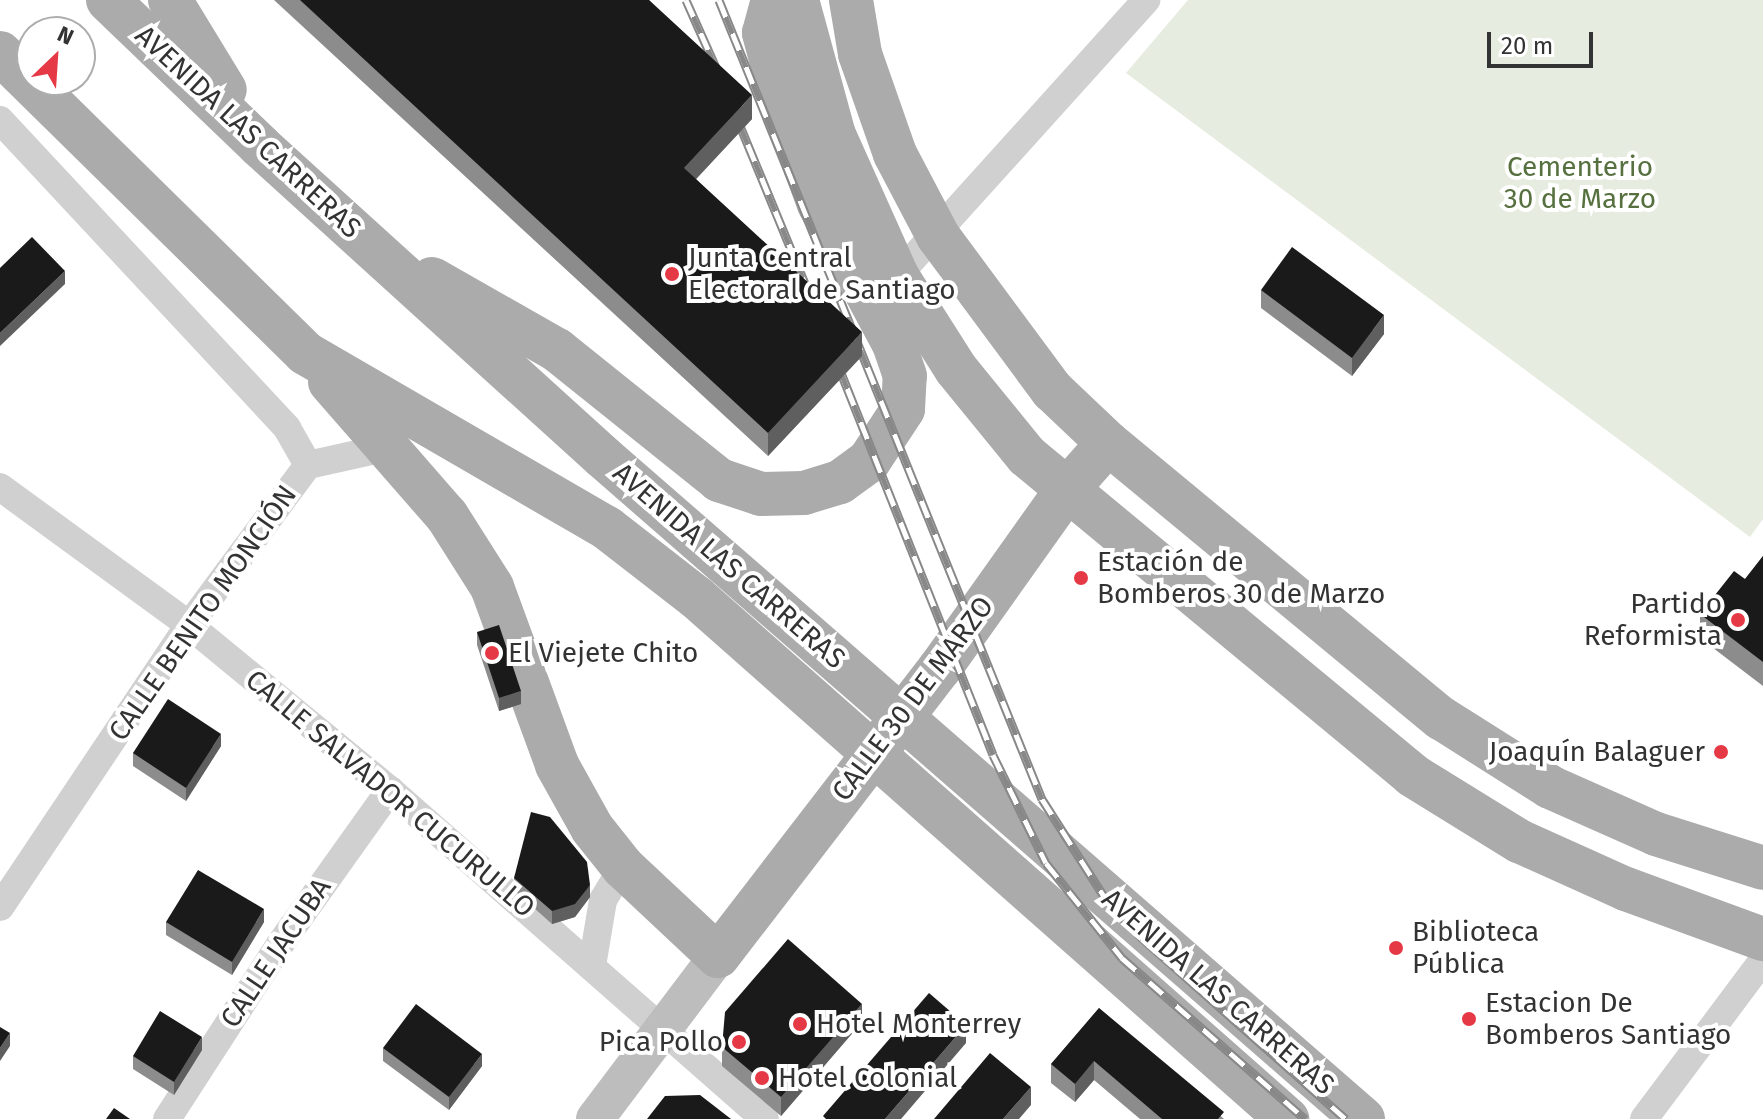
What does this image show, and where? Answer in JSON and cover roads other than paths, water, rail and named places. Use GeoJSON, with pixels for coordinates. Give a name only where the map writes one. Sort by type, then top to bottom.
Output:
{"type":"FeatureCollection","features":[{"type":"Feature","properties":{"kind":"main road","name":"AVENIDA LAS CARRERAS"},"geometry":{"type":"LineString","coordinates":[[108,0],[357,236],[603,457],[1363,1119]]}},
{"type":"Feature","properties":{"kind":"main road"},"geometry":{"type":"LineString","coordinates":[[170,0],[260,146]]}},
{"type":"Feature","properties":{"kind":"main road"},"geometry":{"type":"LineString","coordinates":[[797,0],[834,135],[897,276],[956,369],[1027,456],[1065,492],[1412,775],[1519,841],[1626,889],[1763,939]]}},
{"type":"Feature","properties":{"kind":"main road"},"geometry":{"type":"LineString","coordinates":[[851,0],[860,54],[895,154],[938,236],[1052,390],[1108,443],[1441,718],[1550,787],[1656,834],[1763,868]]}},
{"type":"Feature","properties":{"kind":"main road"},"geometry":{"type":"LineString","coordinates":[[357,236],[557,350],[708,473],[761,494],[804,493],[840,482],[889,438],[903,409],[905,376],[893,342],[819,204],[765,11]]}},
{"type":"Feature","properties":{"kind":"main road","name":"AVENIDA LAS CARRERAS"},"geometry":{"type":"LineString","coordinates":[[0,53],[305,353],[607,528],[685,588],[1287,1119]]}},
{"type":"Feature","properties":{"kind":"main road"},"geometry":{"type":"LineString","coordinates":[[557,350],[603,457]]}},
{"type":"Feature","properties":{"kind":"main road"},"geometry":{"type":"LineString","coordinates":[[305,353],[447,516],[492,587],[530,679],[557,765],[592,828],[623,867],[718,956]]}},
{"type":"Feature","properties":{"kind":"main road","name":"CALLE 30 DE MARZO"},"geometry":{"type":"LineString","coordinates":[[595,1119],[940,668],[1065,492],[1108,443]]}},
{"type":"Feature","properties":{"kind":"street"},"geometry":{"type":"LineString","coordinates":[[897,276],[938,236],[1146,0]]}},
{"type":"Feature","properties":{"kind":"street","name":"CALLE BENITO MONCIÓN"},"geometry":{"type":"LineString","coordinates":[[0,120],[287,428],[308,465],[189,625],[0,907]]}},
{"type":"Feature","properties":{"kind":"street"},"geometry":{"type":"LineString","coordinates":[[308,465],[389,447]]}},
{"type":"Feature","properties":{"kind":"street","name":"CALLE SALVADOR CUCURULLO"},"geometry":{"type":"LineString","coordinates":[[0,487],[189,625],[390,790],[765,1119]]}},
{"type":"Feature","properties":{"kind":"street","name":"CALLE JACUBA"},"geometry":{"type":"LineString","coordinates":[[167,1119],[281,943],[390,790]]}},
{"type":"Feature","properties":{"kind":"street"},"geometry":{"type":"LineString","coordinates":[[592,966],[603,900],[623,867]]}},
{"type":"Feature","properties":{"kind":"street"},"geometry":{"type":"LineString","coordinates":[[1644,1119],[1763,960]]}},
{"type":"Feature","properties":{"kind":"railway"},"geometry":{"type":"LineString","coordinates":[[686,0],[722,81]]}},
{"type":"Feature","properties":{"kind":"railway"},"geometry":{"type":"LineString","coordinates":[[719,0],[1042,799],[1105,898],[1143,939],[1346,1119]]}},
{"type":"Feature","properties":{"kind":"railway"},"geometry":{"type":"LineString","coordinates":[[734,111],[812,300]]}},
{"type":"Feature","properties":{"kind":"railway"},"geometry":{"type":"LineString","coordinates":[[834,355],[993,755],[1046,863],[1122,958],[1305,1119]]}},
{"type":"Feature","properties":{"kind":"place","name":"Junta Central Electoral de Santiago"},"geometry":{"type":"Point","coordinates":[672,274]}},
{"type":"Feature","properties":{"kind":"place","name":"Estación de Bomberos 30 de Marzo"},"geometry":{"type":"Point","coordinates":[1081,578]}},
{"type":"Feature","properties":{"kind":"place","name":"Partido Reformista"},"geometry":{"type":"Point","coordinates":[1738,620]}},
{"type":"Feature","properties":{"kind":"place","name":"El Viejete Chito"},"geometry":{"type":"Point","coordinates":[492,653]}},
{"type":"Feature","properties":{"kind":"place","name":"Joaquín Balaguer"},"geometry":{"type":"Point","coordinates":[1721,752]}},
{"type":"Feature","properties":{"kind":"place","name":"Biblioteca Pública"},"geometry":{"type":"Point","coordinates":[1396,948]}},
{"type":"Feature","properties":{"kind":"place","name":"Estacion De Bomberos Santiago"},"geometry":{"type":"Point","coordinates":[1469,1019]}},
{"type":"Feature","properties":{"kind":"place","name":"Hotel Monterrey"},"geometry":{"type":"Point","coordinates":[800,1024]}},
{"type":"Feature","properties":{"kind":"place","name":"Pica Pollo"},"geometry":{"type":"Point","coordinates":[739,1042]}},
{"type":"Feature","properties":{"kind":"place","name":"Hotel Colonial"},"geometry":{"type":"Point","coordinates":[762,1078]}},
{"type":"Feature","properties":{"kind":"park label","name":"Cementerio 30 de Marzo"},"geometry":{"type":"Point","coordinates":[1580,183]}}]}
